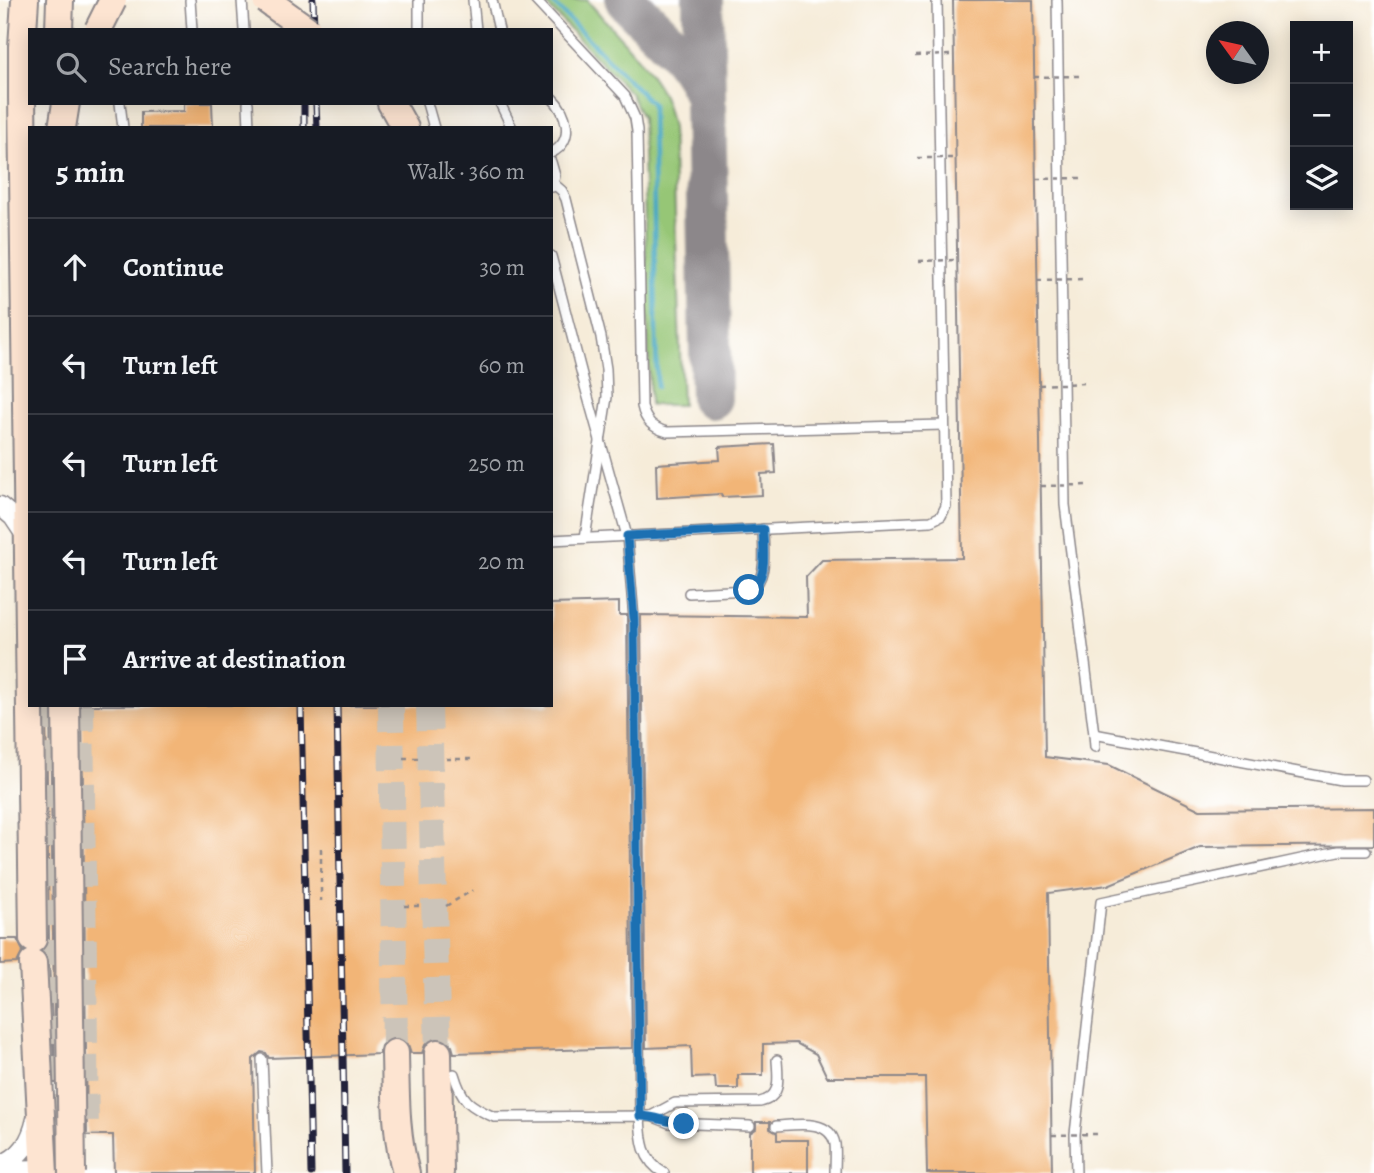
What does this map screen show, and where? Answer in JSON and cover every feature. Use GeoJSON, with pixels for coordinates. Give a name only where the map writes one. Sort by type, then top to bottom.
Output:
{"type":"FeatureCollection","features":[{"type":"Feature","properties":{"kind":"main road"},"geometry":{"type":"LineString","coordinates":[[25,0],[22,97],[26,196],[28,607]]}},
{"type":"Feature","properties":{"kind":"main road"},"geometry":{"type":"LineString","coordinates":[[59,28],[60,0]]}},
{"type":"Feature","properties":{"kind":"main road"},"geometry":{"type":"LineString","coordinates":[[99,28],[113,0]]}},
{"type":"Feature","properties":{"kind":"main road"},"geometry":{"type":"LineString","coordinates":[[266,0],[305,28]]}},
{"type":"Feature","properties":{"kind":"main road"},"geometry":{"type":"LineString","coordinates":[[46,126],[49,105]]}},
{"type":"Feature","properties":{"kind":"main road"},"geometry":{"type":"LineString","coordinates":[[62,126],[66,105]]}},
{"type":"Feature","properties":{"kind":"main road"},"geometry":{"type":"LineString","coordinates":[[392,105],[404,126]]}},
{"type":"Feature","properties":{"kind":"main road"},"geometry":{"type":"LineString","coordinates":[[29,707],[33,951],[41,1099],[49,1153]]}},
{"type":"Feature","properties":{"kind":"main road"},"geometry":{"type":"LineString","coordinates":[[66,707],[72,1173]]}},
{"type":"Feature","properties":{"kind":"main road"},"geometry":{"type":"LineString","coordinates":[[395,1053],[396,1116],[406,1173]]}},
{"type":"Feature","properties":{"kind":"main road"},"geometry":{"type":"LineString","coordinates":[[438,1053],[440,1173]]}},
{"type":"Feature","properties":{"kind":"main road"},"geometry":{"type":"LineString","coordinates":[[85,1173],[86,1135]]}},
{"type":"Feature","properties":{"kind":"street"},"geometry":{"type":"LineString","coordinates":[[0,506],[13,517],[27,538]]}},
{"type":"Feature","properties":{"kind":"street"},"geometry":{"type":"LineString","coordinates":[[0,1167],[19,1156],[25,1147],[34,1127],[41,1099]]}},
{"type":"Feature","properties":{"kind":"street"},"geometry":{"type":"LineString","coordinates":[[0,1167],[49,1153]]}},
{"type":"Feature","properties":{"kind":"lane"},"geometry":{"type":"LineString","coordinates":[[107,0],[111,28]]}},
{"type":"Feature","properties":{"kind":"lane"},"geometry":{"type":"LineString","coordinates":[[190,0],[192,28]]}},
{"type":"Feature","properties":{"kind":"lane"},"geometry":{"type":"LineString","coordinates":[[243,0],[244,28]]}},
{"type":"Feature","properties":{"kind":"lane"},"geometry":{"type":"LineString","coordinates":[[419,0],[419,28]]}},
{"type":"Feature","properties":{"kind":"lane"},"geometry":{"type":"LineString","coordinates":[[473,0],[476,28]]}},
{"type":"Feature","properties":{"kind":"lane"},"geometry":{"type":"LineString","coordinates":[[492,0],[499,28]]}},
{"type":"Feature","properties":{"kind":"lane"},"geometry":{"type":"LineString","coordinates":[[535,0],[625,96],[635,118],[642,406],[646,419],[653,426],[667,432],[944,425]]}},
{"type":"Feature","properties":{"kind":"lane"},"geometry":{"type":"LineString","coordinates":[[553,540],[931,521],[941,516],[946,506],[937,0]]}},
{"type":"Feature","properties":{"kind":"lane"},"geometry":{"type":"LineString","coordinates":[[1056,0],[1065,505],[1095,747]]}},
{"type":"Feature","properties":{"kind":"lane"},"geometry":{"type":"LineString","coordinates":[[553,99],[561,107],[567,124],[563,143],[553,151]]}},
{"type":"Feature","properties":{"kind":"lane"},"geometry":{"type":"LineString","coordinates":[[120,105],[124,126]]}},
{"type":"Feature","properties":{"kind":"lane"},"geometry":{"type":"LineString","coordinates":[[248,105],[249,126]]}},
{"type":"Feature","properties":{"kind":"lane"},"geometry":{"type":"LineString","coordinates":[[428,105],[433,126]]}},
{"type":"Feature","properties":{"kind":"lane"},"geometry":{"type":"LineString","coordinates":[[501,105],[511,126]]}},
{"type":"Feature","properties":{"kind":"lane"},"geometry":{"type":"LineString","coordinates":[[553,186],[562,191],[566,199],[601,337],[606,369],[607,397],[585,538]]}},
{"type":"Feature","properties":{"kind":"lane"},"geometry":{"type":"LineString","coordinates":[[553,263],[627,536],[634,619],[640,1116],[642,1145],[659,1171]]}},
{"type":"Feature","properties":{"kind":"lane"},"geometry":{"type":"LineString","coordinates":[[689,593],[749,590],[757,587],[762,580],[763,529]]}},
{"type":"Feature","properties":{"kind":"lane"},"geometry":{"type":"LineString","coordinates":[[1094,734],[1340,780],[1363,780]]}},
{"type":"Feature","properties":{"kind":"lane"},"geometry":{"type":"LineString","coordinates":[[1101,902],[1338,851],[1366,852]]}},
{"type":"Feature","properties":{"kind":"lane"},"geometry":{"type":"LineString","coordinates":[[1076,1173],[1075,1133],[1101,902],[1100,890]]}},
{"type":"Feature","properties":{"kind":"lane"},"geometry":{"type":"LineString","coordinates":[[262,1059],[267,1173]]}},
{"type":"Feature","properties":{"kind":"lane"},"geometry":{"type":"LineString","coordinates":[[651,1116],[675,1103],[760,1102],[771,1099],[778,1090],[777,1060]]}},
{"type":"Feature","properties":{"kind":"lane"},"geometry":{"type":"LineString","coordinates":[[454,1074],[461,1096],[475,1109],[494,1117],[651,1116],[669,1123],[750,1126]]}},
{"type":"Feature","properties":{"kind":"lane"},"geometry":{"type":"LineString","coordinates":[[776,1126],[823,1127],[835,1144],[835,1173]]}},
{"type":"Feature","properties":{"kind":"path"},"geometry":{"type":"LineString","coordinates":[[915,56],[954,55]]}},
{"type":"Feature","properties":{"kind":"path"},"geometry":{"type":"LineString","coordinates":[[1034,77],[1079,76]]}},
{"type":"Feature","properties":{"kind":"path"},"geometry":{"type":"LineString","coordinates":[[917,158],[955,158]]}},
{"type":"Feature","properties":{"kind":"path"},"geometry":{"type":"LineString","coordinates":[[1035,179],[1081,178]]}},
{"type":"Feature","properties":{"kind":"path"},"geometry":{"type":"LineString","coordinates":[[919,261],[957,260]]}},
{"type":"Feature","properties":{"kind":"path"},"geometry":{"type":"LineString","coordinates":[[1037,280],[1083,279]]}},
{"type":"Feature","properties":{"kind":"path"},"geometry":{"type":"LineString","coordinates":[[1039,385],[1084,383]]}},
{"type":"Feature","properties":{"kind":"path"},"geometry":{"type":"LineString","coordinates":[[1041,486],[1087,485]]}},
{"type":"Feature","properties":{"kind":"path"},"geometry":{"type":"LineString","coordinates":[[403,758],[420,758]]}},
{"type":"Feature","properties":{"kind":"path"},"geometry":{"type":"LineString","coordinates":[[446,759],[471,759]]}},
{"type":"Feature","properties":{"kind":"path"},"geometry":{"type":"LineString","coordinates":[[321,848],[321,901]]}},
{"type":"Feature","properties":{"kind":"path"},"geometry":{"type":"LineString","coordinates":[[446,906],[473,890]]}},
{"type":"Feature","properties":{"kind":"path"},"geometry":{"type":"LineString","coordinates":[[404,906],[422,906]]}},
{"type":"Feature","properties":{"kind":"path"},"geometry":{"type":"LineString","coordinates":[[1052,1135],[1097,1134]]}},
{"type":"Feature","properties":{"kind":"green space"},"geometry":{"type":"Polygon","coordinates":[[[542,0],[587,0],[642,63],[665,101],[672,128],[682,405],[650,405],[642,118],[630,93],[542,0]]]}},
{"type":"Feature","properties":{"kind":"building"},"geometry":{"type":"Polygon","coordinates":[[[953,0],[1033,0],[1045,757],[1109,765],[1200,810],[1374,808],[1374,845],[1200,847],[1108,885],[1048,893],[1052,1173],[927,1173],[925,1077],[827,1077],[816,1054],[796,1043],[763,1044],[763,1075],[738,1075],[738,1089],[716,1089],[715,1077],[692,1078],[691,1046],[646,1048],[641,615],[807,617],[806,577],[822,560],[962,558],[953,0]]]}},
{"type":"Feature","properties":{"kind":"building"},"geometry":{"type":"Polygon","coordinates":[[[184,105],[212,105],[213,126],[141,126],[141,112],[184,111],[184,105]]]}},
{"type":"Feature","properties":{"kind":"building"},"geometry":{"type":"Polygon","coordinates":[[[774,444],[776,473],[761,474],[762,495],[722,497],[721,494],[657,498],[656,464],[720,460],[719,447],[774,444]]]}},
{"type":"Feature","properties":{"kind":"building"},"geometry":{"type":"Polygon","coordinates":[[[619,602],[619,615],[627,615],[632,1048],[454,1053],[446,1040],[437,1037],[429,1040],[422,1053],[411,1053],[408,1044],[395,1037],[386,1040],[379,1054],[269,1058],[266,1053],[261,1052],[253,1059],[255,1173],[114,1173],[113,1135],[87,1135],[82,707],[553,707],[553,604],[619,602]]]}},
{"type":"Feature","properties":{"kind":"building"},"geometry":{"type":"Polygon","coordinates":[[[46,707],[50,707],[55,1084],[49,962],[43,951],[49,939],[46,707]]]}},
{"type":"Feature","properties":{"kind":"building"},"geometry":{"type":"Polygon","coordinates":[[[0,939],[17,939],[23,951],[17,963],[0,964],[0,939]]]}},
{"type":"Feature","properties":{"kind":"building"},"geometry":{"type":"Polygon","coordinates":[[[756,1122],[770,1122],[770,1129],[777,1133],[777,1140],[808,1140],[808,1173],[750,1173],[750,1133],[756,1129],[756,1122]]]}},
{"type":"Feature","properties":{"kind":"waterway"},"geometry":{"type":"LineString","coordinates":[[550,0],[652,104],[657,387]]}},
{"type":"Feature","properties":{"kind":"taxiway"},"geometry":{"type":"LineString","coordinates":[[626,0],[682,57],[692,70],[705,98]]}},
{"type":"Feature","properties":{"kind":"taxiway"},"geometry":{"type":"LineString","coordinates":[[703,0],[711,398]]}},
{"type":"Feature","properties":{"kind":"tunnel"},"geometry":{"type":"LineString","coordinates":[[50,707],[55,1127]]}},
{"type":"Feature","properties":{"kind":"tunnel"},"geometry":{"type":"LineString","coordinates":[[81,707],[86,1135]]}},
{"type":"Feature","properties":{"kind":"tunnel"},"geometry":{"type":"LineString","coordinates":[[391,707],[395,1053]]}},
{"type":"Feature","properties":{"kind":"tunnel"},"geometry":{"type":"LineString","coordinates":[[429,707],[438,1053]]}},
{"type":"Feature","properties":{"kind":"railway"},"geometry":{"type":"LineString","coordinates":[[313,0],[314,28]]}},
{"type":"Feature","properties":{"kind":"railway"},"geometry":{"type":"LineString","coordinates":[[304,105],[304,126]]}},
{"type":"Feature","properties":{"kind":"railway"},"geometry":{"type":"LineString","coordinates":[[316,105],[317,126]]}},
{"type":"Feature","properties":{"kind":"railway"},"geometry":{"type":"LineString","coordinates":[[301,707],[311,1173]]}},
{"type":"Feature","properties":{"kind":"railway"},"geometry":{"type":"LineString","coordinates":[[337,707],[345,1173]]}},
{"type":"Feature","properties":{"kind":"route"},"geometry":{"type":"LineString","coordinates":[[684,1124],[640,1116],[634,619],[627,536],[763,529],[762,580],[757,587],[749,590]]}}]}
